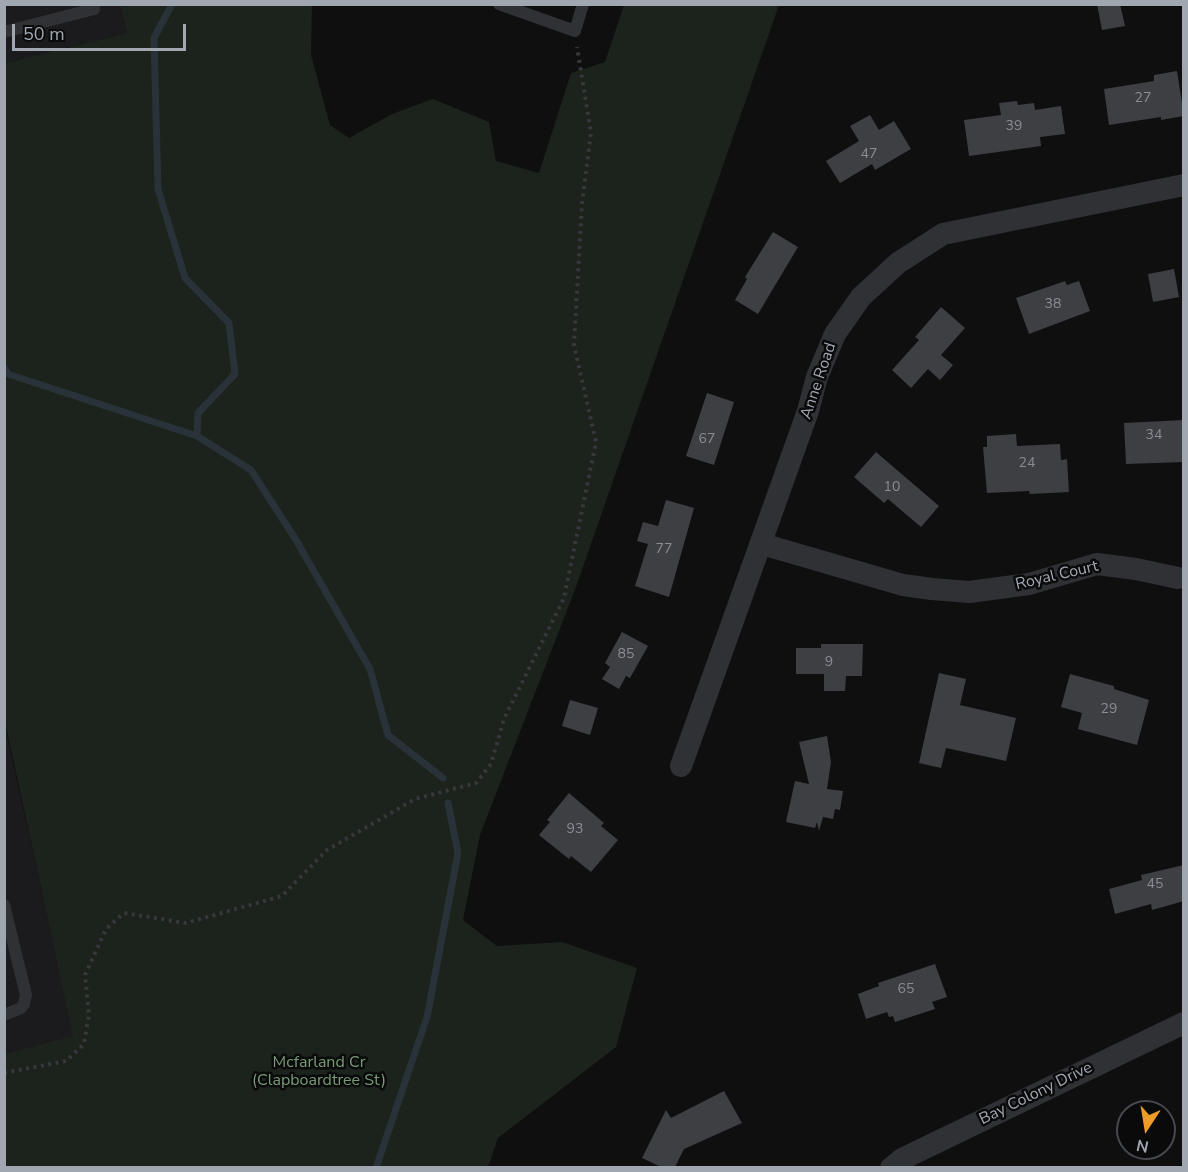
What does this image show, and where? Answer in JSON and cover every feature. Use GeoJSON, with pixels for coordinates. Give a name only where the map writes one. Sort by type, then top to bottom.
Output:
{"type":"FeatureCollection","features":[{"type":"Feature","properties":{"kind":"street","name":"Anne Road"},"geometry":{"type":"LineString","coordinates":[[681,766],[762,544],[808,411],[817,377],[835,334],[861,297],[898,263],[943,234],[1184,185]]}},
{"type":"Feature","properties":{"kind":"street","name":"Royal Court"},"geometry":{"type":"LineString","coordinates":[[762,544],[903,585],[969,592],[1029,584],[1097,564],[1178,578]]}},
{"type":"Feature","properties":{"kind":"street","name":"Bay Colony Drive"},"geometry":{"type":"LineString","coordinates":[[891,1167],[902,1159],[1184,1023]]}},
{"type":"Feature","properties":{"kind":"lane"},"geometry":{"type":"LineString","coordinates":[[4,32],[94,9],[93,4]]}},
{"type":"Feature","properties":{"kind":"lane"},"geometry":{"type":"LineString","coordinates":[[499,4],[574,31],[583,4]]}},
{"type":"Feature","properties":{"kind":"lane"},"geometry":{"type":"LineString","coordinates":[[4,905],[26,995],[21,1008],[4,1015]]}},
{"type":"Feature","properties":{"kind":"path"},"geometry":{"type":"LineString","coordinates":[[4,1073],[66,1061],[84,1044],[89,1016],[86,975],[106,929],[124,913],[186,923],[282,896],[327,850],[415,799],[476,783],[491,764],[504,719],[564,598],[596,442],[574,345],[582,203],[591,133],[574,31]]}},
{"type":"Feature","properties":{"kind":"shaded area"},"geometry":{"type":"Polygon","coordinates":[[[4,5],[120,5],[127,33],[5,63],[4,5]]]}},
{"type":"Feature","properties":{"kind":"shaded area"},"geometry":{"type":"Polygon","coordinates":[[[4,722],[74,1037],[5,1054],[4,1054],[4,722]]]}},
{"type":"Feature","properties":{"kind":"green space","name":"Mcfarland Cr (Clapboardtree St)"},"geometry":{"type":"Polygon","coordinates":[[[120,5],[312,5],[311,55],[330,125],[349,138],[392,114],[433,99],[489,122],[496,161],[539,173],[571,73],[605,62],[624,5],[779,5],[576,587],[480,835],[463,920],[497,946],[562,942],[637,968],[616,1047],[498,1138],[488,1167],[5,1167],[5,1054],[73,1036],[5,722],[5,63],[127,33],[120,5]]]}},
{"type":"Feature","properties":{"kind":"building"},"geometry":{"type":"Polygon","coordinates":[[[1097,4],[1120,4],[1125,26],[1102,30],[1097,4]]]}},
{"type":"Feature","properties":{"kind":"building"},"geometry":{"type":"Polygon","coordinates":[[[1177,71],[1184,116],[1109,125],[1104,89],[1154,81],[1154,75],[1177,71]]]}},
{"type":"Feature","properties":{"kind":"building"},"geometry":{"type":"Polygon","coordinates":[[[1017,101],[1018,105],[1034,103],[1035,110],[1061,106],[1065,134],[1040,137],[1041,146],[969,156],[964,120],[1001,115],[999,103],[1017,101]]]}},
{"type":"Feature","properties":{"kind":"building"},"geometry":{"type":"Polygon","coordinates":[[[870,115],[879,130],[894,121],[911,149],[875,170],[872,164],[840,183],[826,161],[859,141],[850,126],[870,115]]]}},
{"type":"Feature","properties":{"kind":"building"},"geometry":{"type":"Polygon","coordinates":[[[773,232],[798,247],[758,314],[735,300],[747,279],[745,277],[773,232]]]}},
{"type":"Feature","properties":{"kind":"building"},"geometry":{"type":"Polygon","coordinates":[[[1174,269],[1179,297],[1153,302],[1148,274],[1174,269]]]}},
{"type":"Feature","properties":{"kind":"building"},"geometry":{"type":"Polygon","coordinates":[[[1065,281],[1067,285],[1079,281],[1090,311],[1029,334],[1016,298],[1065,281]]]}},
{"type":"Feature","properties":{"kind":"building"},"geometry":{"type":"Polygon","coordinates":[[[941,307],[965,328],[941,355],[953,365],[940,380],[928,369],[911,388],[892,370],[919,340],[915,337],[941,307]]]}},
{"type":"Feature","properties":{"kind":"building"},"geometry":{"type":"Polygon","coordinates":[[[707,393],[734,402],[714,465],[686,456],[707,393]]]}},
{"type":"Feature","properties":{"kind":"building"},"geometry":{"type":"Polygon","coordinates":[[[1184,420],[1184,462],[1126,464],[1124,423],[1184,420]]]}},
{"type":"Feature","properties":{"kind":"building"},"geometry":{"type":"Polygon","coordinates":[[[1016,434],[1017,446],[1060,444],[1061,460],[1067,459],[1069,492],[987,493],[983,447],[987,447],[987,436],[1016,434]]]}},
{"type":"Feature","properties":{"kind":"building"},"geometry":{"type":"Polygon","coordinates":[[[876,452],[939,506],[921,527],[888,499],[884,503],[854,477],[876,452]]]}},
{"type":"Feature","properties":{"kind":"building"},"geometry":{"type":"Polygon","coordinates":[[[666,500],[694,508],[669,597],[635,586],[648,544],[637,541],[643,522],[658,526],[666,500]]]}},
{"type":"Feature","properties":{"kind":"building"},"geometry":{"type":"Polygon","coordinates":[[[622,632],[648,646],[630,678],[626,676],[619,689],[602,679],[610,667],[605,663],[622,632]]]}},
{"type":"Feature","properties":{"kind":"building"},"geometry":{"type":"Polygon","coordinates":[[[821,644],[863,644],[862,676],[846,676],[845,691],[824,691],[824,674],[796,674],[796,648],[821,648],[821,644]]]}},
{"type":"Feature","properties":{"kind":"building"},"geometry":{"type":"Polygon","coordinates":[[[939,673],[966,679],[960,705],[1016,718],[1006,761],[946,748],[941,768],[919,763],[939,673]]]}},
{"type":"Feature","properties":{"kind":"building"},"geometry":{"type":"Polygon","coordinates":[[[1070,674],[1114,686],[1114,689],[1149,700],[1137,745],[1078,729],[1082,713],[1061,707],[1070,674]]]}},
{"type":"Feature","properties":{"kind":"building"},"geometry":{"type":"Polygon","coordinates":[[[570,700],[598,708],[590,735],[562,726],[570,700]]]}},
{"type":"Feature","properties":{"kind":"building"},"geometry":{"type":"Polygon","coordinates":[[[827,736],[831,762],[827,789],[843,791],[840,810],[835,809],[833,819],[823,817],[819,831],[817,822],[815,828],[786,822],[795,781],[809,784],[799,742],[827,736]]]}},
{"type":"Feature","properties":{"kind":"building"},"geometry":{"type":"Polygon","coordinates":[[[569,793],[604,823],[601,826],[618,840],[591,872],[571,856],[569,859],[539,835],[550,822],[547,820],[569,793]]]}},
{"type":"Feature","properties":{"kind":"building"},"geometry":{"type":"Polygon","coordinates":[[[1184,865],[1184,901],[1152,910],[1151,904],[1115,914],[1109,889],[1142,880],[1141,875],[1184,865]]]}},
{"type":"Feature","properties":{"kind":"building"},"geometry":{"type":"Polygon","coordinates":[[[935,964],[947,997],[932,1002],[935,1009],[895,1022],[893,1016],[889,1017],[887,1012],[866,1019],[858,994],[879,986],[878,983],[935,964]]]}},
{"type":"Feature","properties":{"kind":"building"},"geometry":{"type":"Polygon","coordinates":[[[724,1091],[742,1123],[684,1149],[675,1167],[661,1167],[642,1158],[666,1110],[671,1118],[724,1091]]]}},
{"type":"Feature","properties":{"kind":"waterway"},"geometry":{"type":"LineString","coordinates":[[172,4],[154,38],[158,189],[185,278],[229,323],[235,374],[198,413],[197,436],[251,470],[296,540],[370,669],[388,735],[443,778]]}},
{"type":"Feature","properties":{"kind":"waterway"},"geometry":{"type":"LineString","coordinates":[[4,367],[8,374],[197,436]]}},
{"type":"Feature","properties":{"kind":"waterway"},"geometry":{"type":"LineString","coordinates":[[376,1168],[427,1017],[458,853],[448,803]]}}]}
